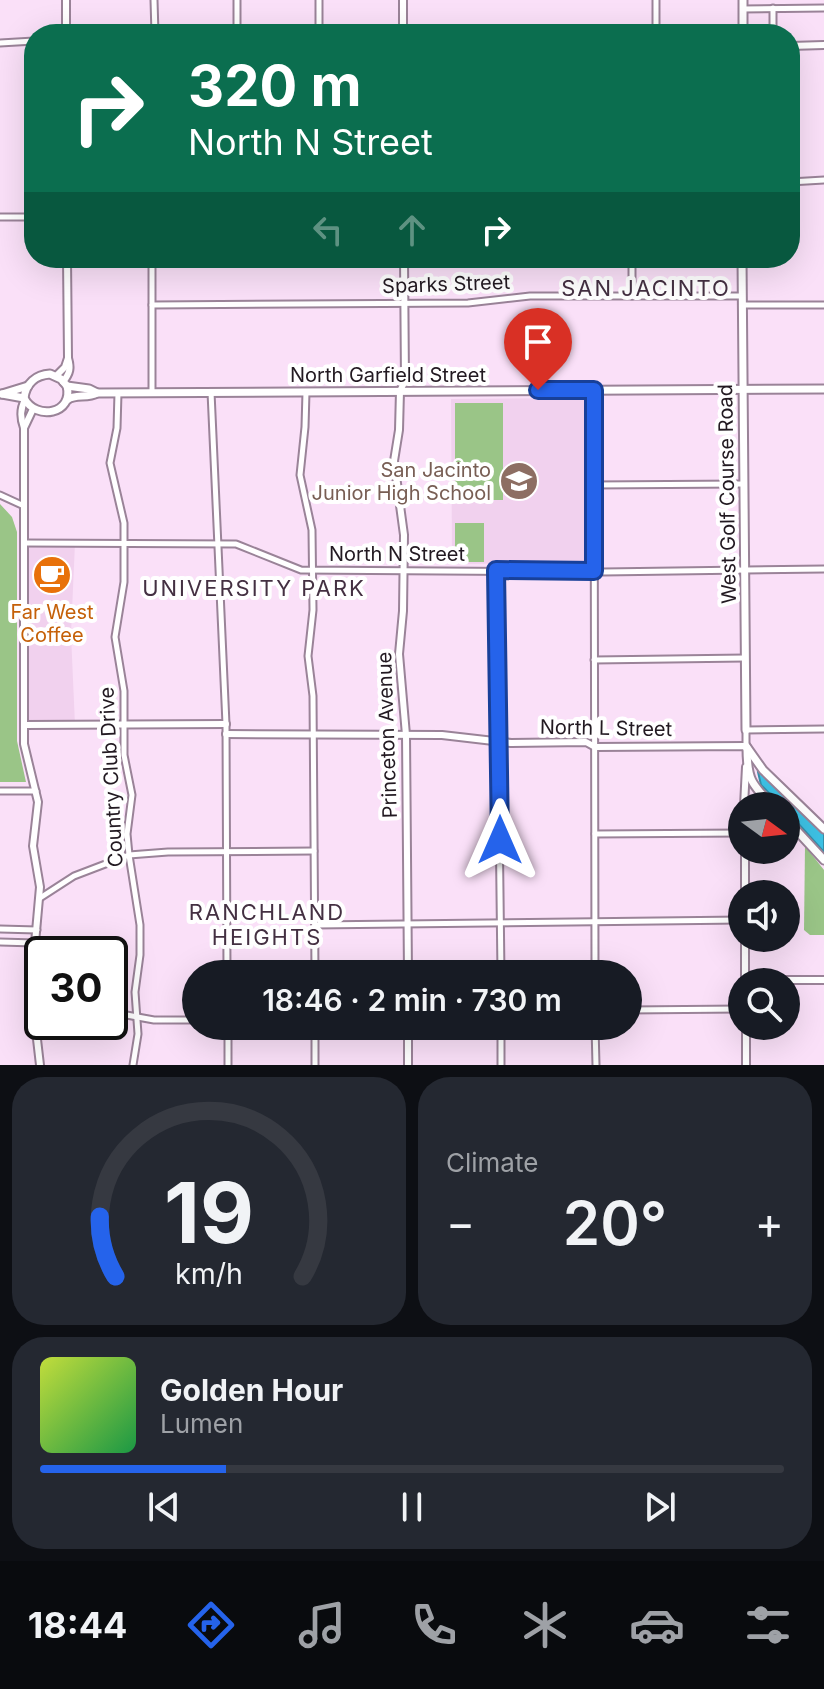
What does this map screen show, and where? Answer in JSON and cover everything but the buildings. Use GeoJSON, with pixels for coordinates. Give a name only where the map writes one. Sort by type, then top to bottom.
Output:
{"type":"FeatureCollection","features":[{"type":"Feature","properties":{"kind":"main road","name":"West Golf Course Road"},"geometry":{"type":"LineString","coordinates":[[742,268],[746,730]]}},
{"type":"Feature","properties":{"kind":"main road"},"geometry":{"type":"LineString","coordinates":[[25,399],[28,386],[34,379],[45,375],[56,376],[65,384],[97,393]]}},
{"type":"Feature","properties":{"kind":"main road"},"geometry":{"type":"LineString","coordinates":[[65,384],[67,400]]}},
{"type":"Feature","properties":{"kind":"main road"},"geometry":{"type":"LineString","coordinates":[[1,394],[28,386]]}},
{"type":"Feature","properties":{"kind":"main road","name":"North Garfield Street"},"geometry":{"type":"LineString","coordinates":[[97,393],[824,389]]}},
{"type":"Feature","properties":{"kind":"main road"},"geometry":{"type":"LineString","coordinates":[[1,394],[25,399],[33,409],[52,413],[73,396],[97,393]]}},
{"type":"Feature","properties":{"kind":"main road"},"geometry":{"type":"LineString","coordinates":[[746,746],[750,781],[760,792]]}},
{"type":"Feature","properties":{"kind":"main road"},"geometry":{"type":"LineString","coordinates":[[746,746],[763,770],[824,829]]}},
{"type":"Feature","properties":{"kind":"main road"},"geometry":{"type":"LineString","coordinates":[[800,834],[824,860]]}},
{"type":"Feature","properties":{"kind":"street"},"geometry":{"type":"LineString","coordinates":[[66,0],[66,24]]}},
{"type":"Feature","properties":{"kind":"street"},"geometry":{"type":"LineString","coordinates":[[154,0],[155,24]]}},
{"type":"Feature","properties":{"kind":"street"},"geometry":{"type":"LineString","coordinates":[[237,0],[237,24]]}},
{"type":"Feature","properties":{"kind":"street"},"geometry":{"type":"LineString","coordinates":[[319,0],[319,24]]}},
{"type":"Feature","properties":{"kind":"street"},"geometry":{"type":"LineString","coordinates":[[403,0],[403,24]]}},
{"type":"Feature","properties":{"kind":"street"},"geometry":{"type":"LineString","coordinates":[[656,0],[656,24]]}},
{"type":"Feature","properties":{"kind":"street"},"geometry":{"type":"LineString","coordinates":[[743,4],[773,8],[824,8]]}},
{"type":"Feature","properties":{"kind":"street"},"geometry":{"type":"LineString","coordinates":[[773,8],[773,24]]}},
{"type":"Feature","properties":{"kind":"street"},"geometry":{"type":"LineString","coordinates":[[0,43],[24,42]]}},
{"type":"Feature","properties":{"kind":"street"},"geometry":{"type":"LineString","coordinates":[[800,46],[824,45]]}},
{"type":"Feature","properties":{"kind":"street"},"geometry":{"type":"LineString","coordinates":[[800,181],[824,180]]}},
{"type":"Feature","properties":{"kind":"street"},"geometry":{"type":"LineString","coordinates":[[0,217],[24,217]]}},
{"type":"Feature","properties":{"kind":"street"},"geometry":{"type":"LineString","coordinates":[[65,384],[70,367],[67,268]]}},
{"type":"Feature","properties":{"kind":"street"},"geometry":{"type":"LineString","coordinates":[[152,268],[152,393]]}},
{"type":"Feature","properties":{"kind":"street","name":"Princeton Avenue"},"geometry":{"type":"LineString","coordinates":[[404,268],[405,381],[400,391],[394,464],[402,514],[404,571],[399,654],[406,735],[408,960]]}},
{"type":"Feature","properties":{"kind":"street"},"geometry":{"type":"LineString","coordinates":[[632,268],[632,296]]}},
{"type":"Feature","properties":{"kind":"street","name":"Sparks Street"},"geometry":{"type":"LineString","coordinates":[[152,305],[468,303],[530,296],[632,296],[824,305]]}},
{"type":"Feature","properties":{"kind":"street"},"geometry":{"type":"LineString","coordinates":[[56,376],[65,367],[68,358]]}},
{"type":"Feature","properties":{"kind":"street"},"geometry":{"type":"LineString","coordinates":[[594,390],[595,960]]}},
{"type":"Feature","properties":{"kind":"street"},"geometry":{"type":"LineString","coordinates":[[211,392],[216,543],[223,613],[227,960]]}},
{"type":"Feature","properties":{"kind":"street"},"geometry":{"type":"LineString","coordinates":[[306,392],[300,475],[312,530],[313,610],[308,656],[314,735],[315,960]]}},
{"type":"Feature","properties":{"kind":"street","name":"Country Club Drive"},"geometry":{"type":"LineString","coordinates":[[118,393],[117,428],[110,463],[121,504],[124,582],[115,637],[124,691],[124,755],[132,795],[127,834],[140,925],[135,992],[138,1034],[133,1065]]}},
{"type":"Feature","properties":{"kind":"street"},"geometry":{"type":"LineString","coordinates":[[25,399],[21,407],[24,428],[24,744],[38,802],[33,846],[40,898],[36,936]]}},
{"type":"Feature","properties":{"kind":"street"},"geometry":{"type":"LineString","coordinates":[[24,428],[33,409]]}},
{"type":"Feature","properties":{"kind":"street"},"geometry":{"type":"LineString","coordinates":[[593,485],[743,484]]}},
{"type":"Feature","properties":{"kind":"street"},"geometry":{"type":"LineString","coordinates":[[0,495],[24,506]]}},
{"type":"Feature","properties":{"kind":"street","name":"North N Street"},"geometry":{"type":"LineString","coordinates":[[24,543],[236,544],[290,567],[313,570],[824,569]]}},
{"type":"Feature","properties":{"kind":"street"},"geometry":{"type":"LineString","coordinates":[[496,570],[501,960]]}},
{"type":"Feature","properties":{"kind":"street"},"geometry":{"type":"LineString","coordinates":[[594,660],[746,658]]}},
{"type":"Feature","properties":{"kind":"street"},"geometry":{"type":"LineString","coordinates":[[24,725],[226,724]]}},
{"type":"Feature","properties":{"kind":"street"},"geometry":{"type":"LineString","coordinates":[[744,792],[746,730],[824,729]]}},
{"type":"Feature","properties":{"kind":"street","name":"North L Street"},"geometry":{"type":"LineString","coordinates":[[226,734],[442,735],[499,742],[586,742],[595,747],[746,746]]}},
{"type":"Feature","properties":{"kind":"street"},"geometry":{"type":"LineString","coordinates":[[0,791],[36,791]]}},
{"type":"Feature","properties":{"kind":"street"},"geometry":{"type":"LineString","coordinates":[[595,834],[728,833]]}},
{"type":"Feature","properties":{"kind":"street"},"geometry":{"type":"LineString","coordinates":[[40,898],[74,876],[129,855],[314,851]]}},
{"type":"Feature","properties":{"kind":"street"},"geometry":{"type":"LineString","coordinates":[[315,925],[728,920]]}},
{"type":"Feature","properties":{"kind":"street"},"geometry":{"type":"LineString","coordinates":[[0,929],[37,930]]}},
{"type":"Feature","properties":{"kind":"street"},"geometry":{"type":"LineString","coordinates":[[0,942],[24,943]]}},
{"type":"Feature","properties":{"kind":"street"},"geometry":{"type":"LineString","coordinates":[[800,980],[824,980]]}},
{"type":"Feature","properties":{"kind":"street"},"geometry":{"type":"LineString","coordinates":[[642,1010],[728,1009]]}},
{"type":"Feature","properties":{"kind":"street"},"geometry":{"type":"LineString","coordinates":[[128,1015],[154,1020],[182,1020]]}},
{"type":"Feature","properties":{"kind":"street"},"geometry":{"type":"LineString","coordinates":[[37,1040],[40,1065]]}},
{"type":"Feature","properties":{"kind":"street"},"geometry":{"type":"LineString","coordinates":[[228,1040],[228,1065]]}},
{"type":"Feature","properties":{"kind":"street"},"geometry":{"type":"LineString","coordinates":[[315,1040],[315,1065]]}},
{"type":"Feature","properties":{"kind":"street"},"geometry":{"type":"LineString","coordinates":[[408,1040],[408,1065]]}},
{"type":"Feature","properties":{"kind":"street"},"geometry":{"type":"LineString","coordinates":[[501,1040],[501,1065]]}},
{"type":"Feature","properties":{"kind":"street"},"geometry":{"type":"LineString","coordinates":[[595,1040],[596,1065]]}},
{"type":"Feature","properties":{"kind":"street"},"geometry":{"type":"LineString","coordinates":[[746,1040],[746,1065]]}},
{"type":"Feature","properties":{"kind":"shaded area","name":"San Jacinto Junior High School"},"geometry":{"type":"Polygon","coordinates":[[[586,398],[586,563],[452,564],[451,399],[586,398]]]}},
{"type":"Feature","properties":{"kind":"shaded area"},"geometry":{"type":"Polygon","coordinates":[[[24,543],[75,543],[71,634],[75,725],[25,725],[24,543]]]}},
{"type":"Feature","properties":{"kind":"green space"},"geometry":{"type":"Polygon","coordinates":[[[455,403],[503,403],[503,500],[455,500],[455,403]]]}},
{"type":"Feature","properties":{"kind":"green space"},"geometry":{"type":"Polygon","coordinates":[[[0,504],[12,517],[17,532],[17,741],[26,782],[0,782],[0,504]]]}},
{"type":"Feature","properties":{"kind":"green space"},"geometry":{"type":"Polygon","coordinates":[[[455,523],[484,523],[484,562],[455,562],[455,523]]]}},
{"type":"Feature","properties":{"kind":"green space"},"geometry":{"type":"Polygon","coordinates":[[[805,846],[824,870],[824,935],[810,935],[804,930],[805,846]]]}},
{"type":"Feature","properties":{"kind":"water"},"geometry":{"type":"Polygon","coordinates":[[[761,771],[782,792],[768,792],[761,785],[758,772],[761,771]]]}},
{"type":"Feature","properties":{"kind":"water"},"geometry":{"type":"Polygon","coordinates":[[[800,810],[824,834],[824,852],[800,825],[800,810]]]}},
{"type":"Feature","properties":{"kind":"place","name":"San Jacinto Junior High School"},"geometry":{"type":"Point","coordinates":[519,481]}},
{"type":"Feature","properties":{"kind":"place","name":"Far West Coffee"},"geometry":{"type":"Point","coordinates":[52,575]}},
{"type":"Feature","properties":{"kind":"district","name":"SAN JACINTO"},"geometry":{"type":"Point","coordinates":[646,288]}},
{"type":"Feature","properties":{"kind":"district","name":"UNIVERSITY PARK"},"geometry":{"type":"Point","coordinates":[254,588]}},
{"type":"Feature","properties":{"kind":"district","name":"RANCHLAND HEIGHTS"},"geometry":{"type":"Point","coordinates":[267,924]}},
{"type":"Feature","properties":{"kind":"route"},"geometry":{"type":"LineString","coordinates":[[500,840],[496,570],[594,571],[594,390],[538,390]]}}]}
